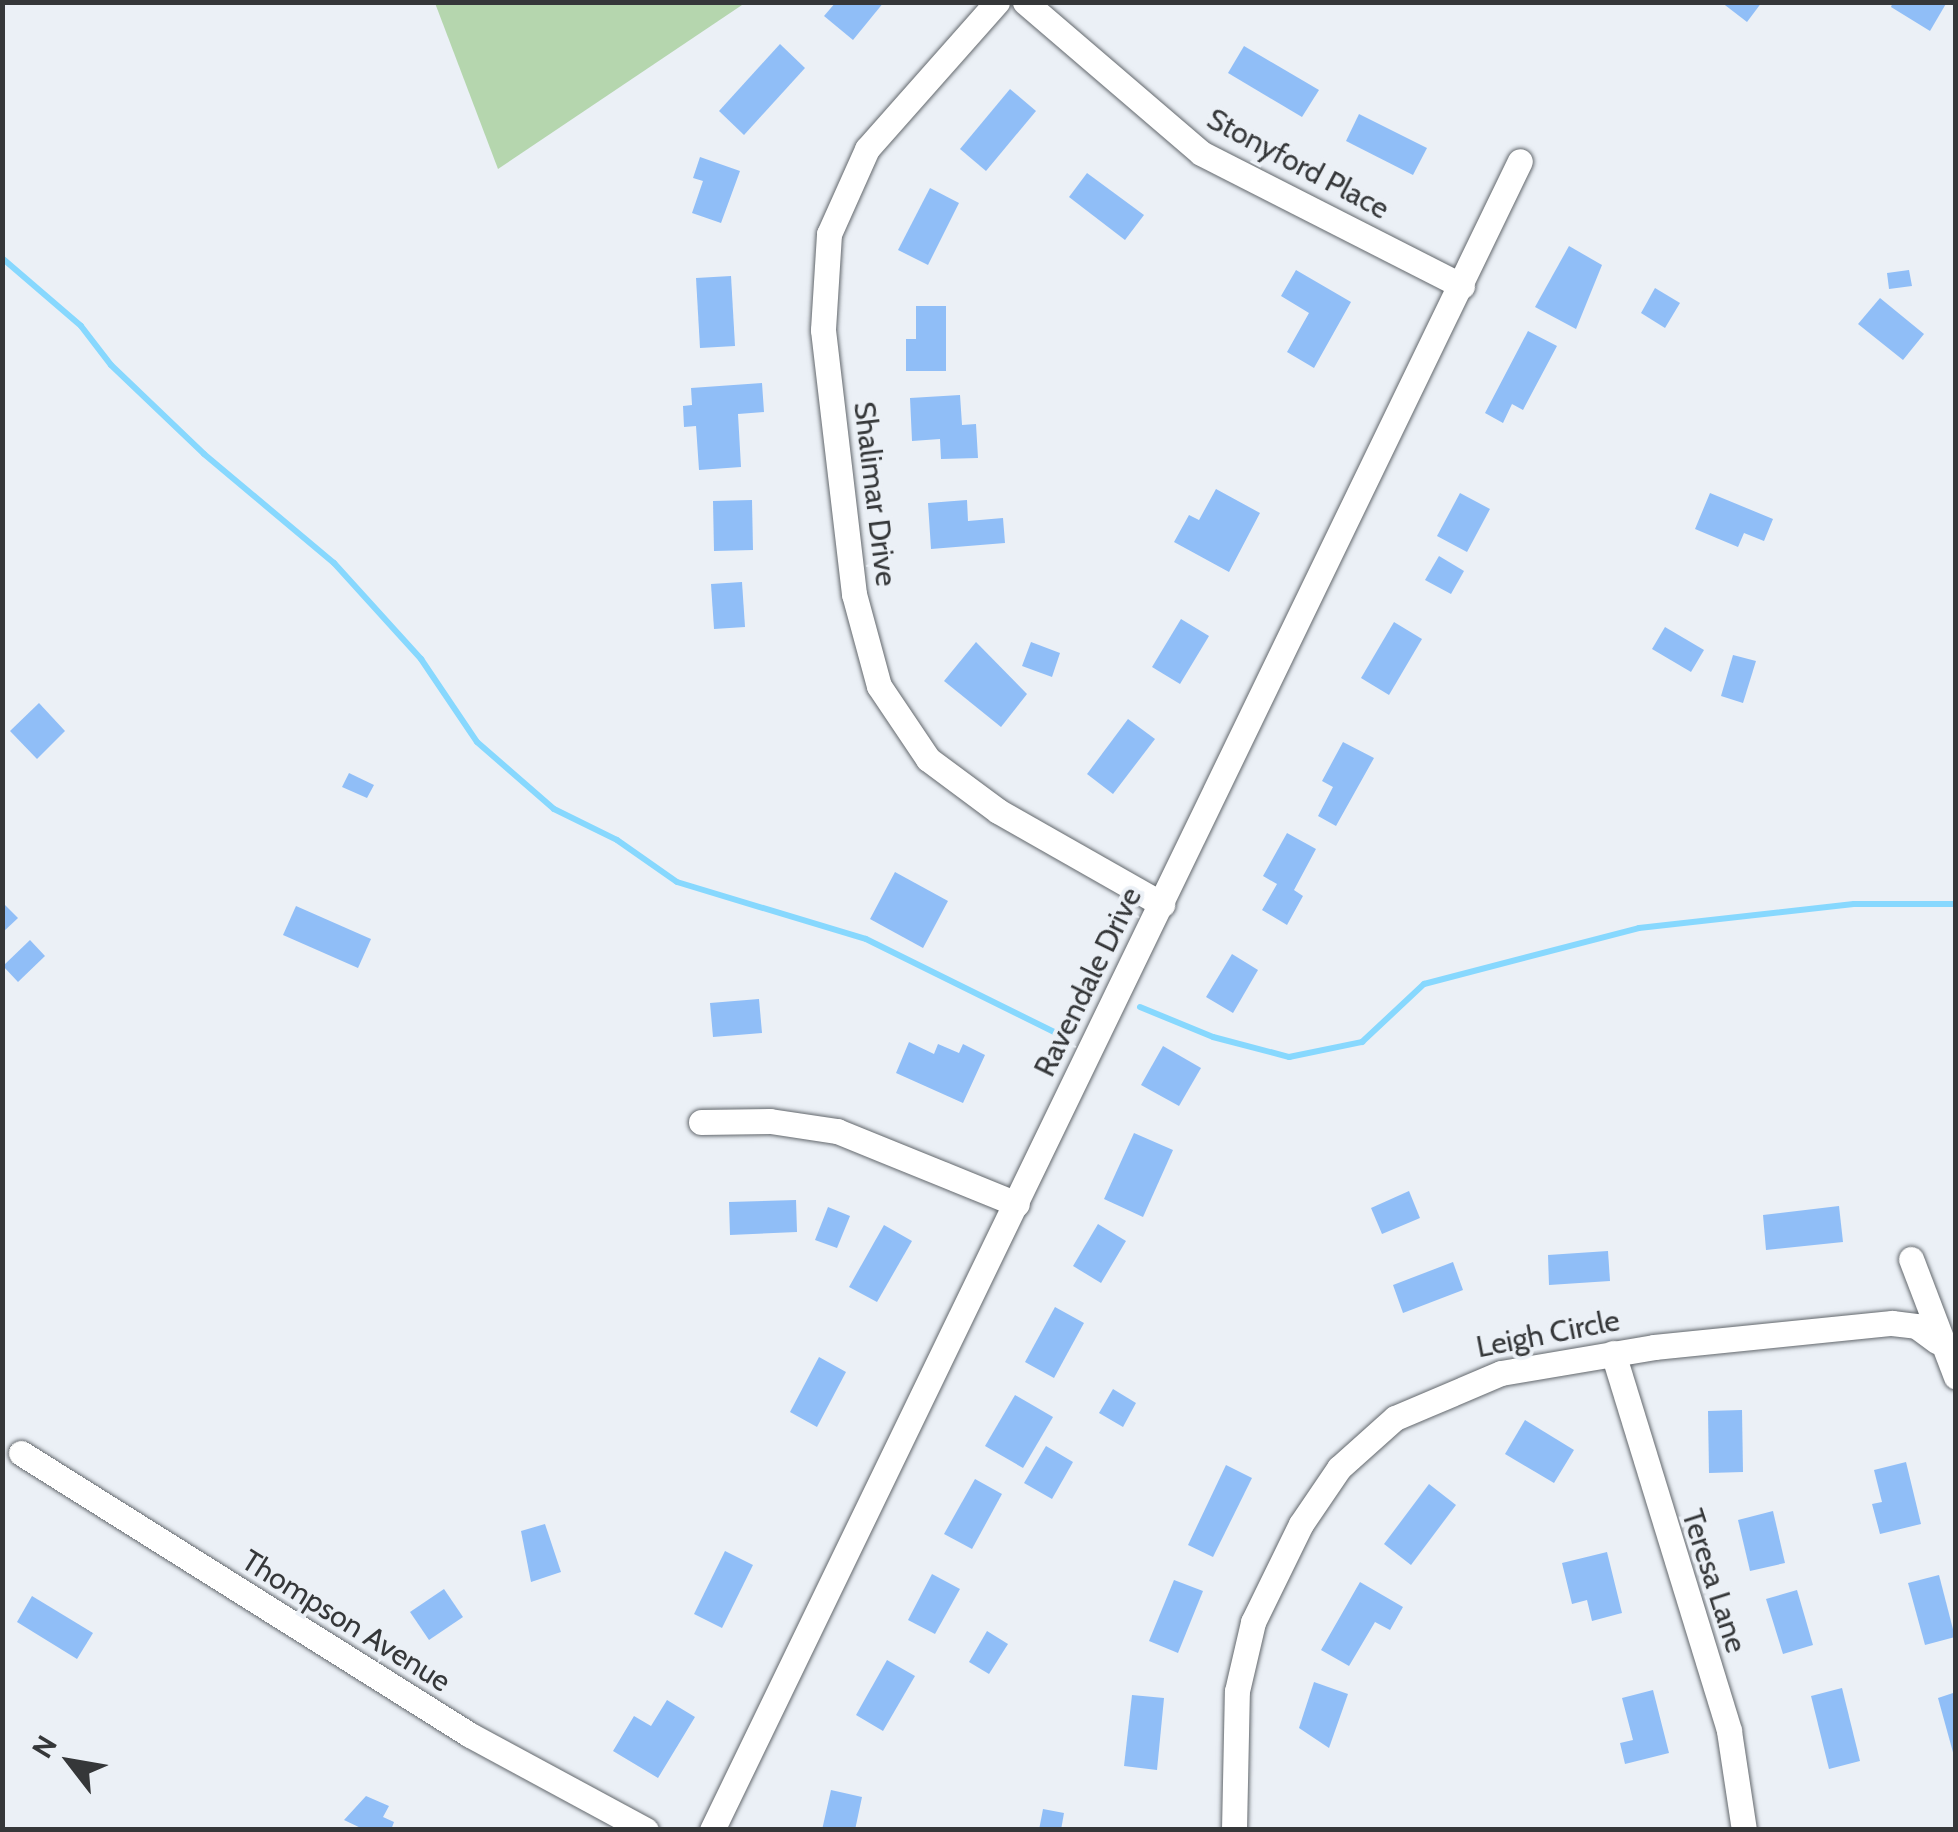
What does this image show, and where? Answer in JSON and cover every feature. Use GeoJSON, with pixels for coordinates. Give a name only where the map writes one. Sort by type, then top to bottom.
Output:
{"type":"FeatureCollection","features":[{"type":"Feature","properties":{"kind":"street","name":"Shalimar Drive"},"geometry":{"type":"LineString","coordinates":[[996,2],[867,149],[829,234],[822,330],[854,594],[880,686],[928,759],[998,811],[1162,904]]}},
{"type":"Feature","properties":{"kind":"street","name":"Stonyford Place"},"geometry":{"type":"LineString","coordinates":[[1025,2],[1201,153],[1462,286]]}},
{"type":"Feature","properties":{"kind":"street","name":"Ravendale Drive"},"geometry":{"type":"LineString","coordinates":[[712,1830],[1520,161]]}},
{"type":"Feature","properties":{"kind":"street"},"geometry":{"type":"LineString","coordinates":[[701,1122],[770,1121],[838,1131],[1016,1204]]}},
{"type":"Feature","properties":{"kind":"street"},"geometry":{"type":"LineString","coordinates":[[1911,1259],[1938,1341],[1956,1376]]}},
{"type":"Feature","properties":{"kind":"street","name":"Leigh Circle"},"geometry":{"type":"LineString","coordinates":[[1234,1830],[1238,1691],[1248,1638],[1301,1524],[1339,1468],[1395,1418],[1458,1387],[1535,1365],[1613,1353],[1892,1322],[1916,1326],[1938,1341]]}},
{"type":"Feature","properties":{"kind":"street","name":"Teresa Lane"},"geometry":{"type":"LineString","coordinates":[[1613,1353],[1729,1731],[1744,1830]]}},
{"type":"Feature","properties":{"kind":"street","name":"Thompson Avenue"},"geometry":{"type":"LineString","coordinates":[[22,1453],[470,1735],[646,1830]]}},
{"type":"Feature","properties":{"kind":"green space"},"geometry":{"type":"Polygon","coordinates":[[[435,3],[745,3],[498,169],[435,3]]]}},
{"type":"Feature","properties":{"kind":"building"},"geometry":{"type":"Polygon","coordinates":[[[836,2],[884,2],[853,40],[824,16],[836,2]]]}},
{"type":"Feature","properties":{"kind":"building"},"geometry":{"type":"Polygon","coordinates":[[[1721,2],[1762,2],[1747,22],[1721,2]]]}},
{"type":"Feature","properties":{"kind":"building"},"geometry":{"type":"Polygon","coordinates":[[[1893,2],[1947,2],[1930,31],[1891,7],[1893,2]]]}},
{"type":"Feature","properties":{"kind":"building"},"geometry":{"type":"Polygon","coordinates":[[[780,44],[805,68],[744,135],[719,111],[780,44]]]}},
{"type":"Feature","properties":{"kind":"building"},"geometry":{"type":"Polygon","coordinates":[[[1244,46],[1319,90],[1302,117],[1228,73],[1244,46]]]}},
{"type":"Feature","properties":{"kind":"building"},"geometry":{"type":"Polygon","coordinates":[[[1010,89],[1036,111],[986,171],[960,149],[1010,89]]]}},
{"type":"Feature","properties":{"kind":"building"},"geometry":{"type":"Polygon","coordinates":[[[1359,114],[1427,148],[1413,175],[1346,141],[1359,114]]]}},
{"type":"Feature","properties":{"kind":"building"},"geometry":{"type":"Polygon","coordinates":[[[700,157],[740,171],[721,223],[692,213],[703,181],[693,178],[700,157]]]}},
{"type":"Feature","properties":{"kind":"building"},"geometry":{"type":"Polygon","coordinates":[[[1087,173],[1144,215],[1125,240],[1069,197],[1087,173]]]}},
{"type":"Feature","properties":{"kind":"building"},"geometry":{"type":"Polygon","coordinates":[[[930,188],[959,203],[928,265],[898,250],[930,188]]]}},
{"type":"Feature","properties":{"kind":"building"},"geometry":{"type":"Polygon","coordinates":[[[1569,246],[1602,265],[1576,329],[1535,307],[1569,246]]]}},
{"type":"Feature","properties":{"kind":"building"},"geometry":{"type":"Polygon","coordinates":[[[1296,270],[1351,302],[1314,368],[1287,352],[1309,313],[1281,296],[1296,270]]]}},
{"type":"Feature","properties":{"kind":"building"},"geometry":{"type":"Polygon","coordinates":[[[1909,270],[1912,286],[1889,289],[1887,273],[1909,270]]]}},
{"type":"Feature","properties":{"kind":"building"},"geometry":{"type":"Polygon","coordinates":[[[731,276],[735,346],[700,348],[696,278],[731,276]]]}},
{"type":"Feature","properties":{"kind":"building"},"geometry":{"type":"Polygon","coordinates":[[[1655,288],[1680,303],[1665,328],[1641,313],[1655,288]]]}},
{"type":"Feature","properties":{"kind":"building"},"geometry":{"type":"Polygon","coordinates":[[[1880,298],[1924,334],[1903,360],[1858,324],[1880,298]]]}},
{"type":"Feature","properties":{"kind":"building"},"geometry":{"type":"Polygon","coordinates":[[[916,306],[946,306],[946,371],[906,371],[906,339],[916,339],[916,306]]]}},
{"type":"Feature","properties":{"kind":"building"},"geometry":{"type":"Polygon","coordinates":[[[1528,331],[1557,346],[1523,410],[1512,404],[1503,423],[1485,413],[1528,331]]]}},
{"type":"Feature","properties":{"kind":"building"},"geometry":{"type":"Polygon","coordinates":[[[762,383],[764,412],[738,414],[741,467],[699,470],[696,426],[684,427],[683,406],[692,405],[691,388],[762,383]]]}},
{"type":"Feature","properties":{"kind":"building"},"geometry":{"type":"Polygon","coordinates":[[[960,395],[962,425],[976,424],[978,458],[941,459],[940,439],[912,441],[910,398],[960,395]]]}},
{"type":"Feature","properties":{"kind":"building"},"geometry":{"type":"Polygon","coordinates":[[[1216,489],[1260,513],[1229,572],[1174,542],[1189,515],[1199,520],[1216,489]]]}},
{"type":"Feature","properties":{"kind":"building"},"geometry":{"type":"Polygon","coordinates":[[[1460,493],[1490,509],[1467,552],[1437,536],[1460,493]]]}},
{"type":"Feature","properties":{"kind":"building"},"geometry":{"type":"Polygon","coordinates":[[[1710,493],[1773,519],[1764,541],[1744,533],[1738,547],[1695,529],[1710,493]]]}},
{"type":"Feature","properties":{"kind":"building"},"geometry":{"type":"Polygon","coordinates":[[[752,500],[753,550],[714,551],[713,501],[752,500]]]}},
{"type":"Feature","properties":{"kind":"building"},"geometry":{"type":"Polygon","coordinates":[[[967,500],[968,521],[1003,518],[1005,543],[931,549],[928,503],[967,500]]]}},
{"type":"Feature","properties":{"kind":"building"},"geometry":{"type":"Polygon","coordinates":[[[1439,556],[1464,571],[1451,594],[1425,580],[1439,556]]]}},
{"type":"Feature","properties":{"kind":"building"},"geometry":{"type":"Polygon","coordinates":[[[742,582],[745,627],[714,629],[711,584],[742,582]]]}},
{"type":"Feature","properties":{"kind":"building"},"geometry":{"type":"Polygon","coordinates":[[[1181,619],[1209,636],[1180,684],[1152,667],[1181,619]]]}},
{"type":"Feature","properties":{"kind":"building"},"geometry":{"type":"Polygon","coordinates":[[[1394,622],[1422,639],[1389,695],[1361,678],[1394,622]]]}},
{"type":"Feature","properties":{"kind":"building"},"geometry":{"type":"Polygon","coordinates":[[[1665,627],[1704,650],[1691,672],[1652,649],[1665,627]]]}},
{"type":"Feature","properties":{"kind":"building"},"geometry":{"type":"Polygon","coordinates":[[[976,642],[1027,694],[1001,727],[944,681],[976,642]]]}},
{"type":"Feature","properties":{"kind":"building"},"geometry":{"type":"Polygon","coordinates":[[[1031,642],[1060,653],[1052,677],[1022,666],[1031,642]]]}},
{"type":"Feature","properties":{"kind":"building"},"geometry":{"type":"Polygon","coordinates":[[[1733,655],[1756,661],[1743,703],[1721,696],[1733,655]]]}},
{"type":"Feature","properties":{"kind":"building"},"geometry":{"type":"Polygon","coordinates":[[[39,703],[65,731],[37,759],[10,731],[39,703]]]}},
{"type":"Feature","properties":{"kind":"building"},"geometry":{"type":"Polygon","coordinates":[[[1128,719],[1155,739],[1113,794],[1087,774],[1128,719]]]}},
{"type":"Feature","properties":{"kind":"building"},"geometry":{"type":"Polygon","coordinates":[[[1343,742],[1374,758],[1336,826],[1318,816],[1333,787],[1322,781],[1343,742]]]}},
{"type":"Feature","properties":{"kind":"building"},"geometry":{"type":"Polygon","coordinates":[[[349,773],[374,785],[367,798],[342,787],[349,773]]]}},
{"type":"Feature","properties":{"kind":"building"},"geometry":{"type":"Polygon","coordinates":[[[1287,833],[1316,849],[1294,890],[1303,896],[1287,925],[1262,910],[1277,884],[1263,876],[1287,833]]]}},
{"type":"Feature","properties":{"kind":"building"},"geometry":{"type":"Polygon","coordinates":[[[895,872],[948,901],[923,948],[870,919],[895,872]]]}},
{"type":"Feature","properties":{"kind":"building"},"geometry":{"type":"Polygon","coordinates":[[[2,902],[18,918],[2,933],[2,902]]]}},
{"type":"Feature","properties":{"kind":"building"},"geometry":{"type":"Polygon","coordinates":[[[296,906],[371,939],[358,968],[283,935],[296,906]]]}},
{"type":"Feature","properties":{"kind":"building"},"geometry":{"type":"Polygon","coordinates":[[[30,940],[45,956],[18,982],[3,966],[30,940]]]}},
{"type":"Feature","properties":{"kind":"building"},"geometry":{"type":"Polygon","coordinates":[[[1232,954],[1258,970],[1233,1013],[1206,997],[1232,954]]]}},
{"type":"Feature","properties":{"kind":"building"},"geometry":{"type":"Polygon","coordinates":[[[759,999],[762,1033],[713,1037],[710,1003],[759,999]]]}},
{"type":"Feature","properties":{"kind":"building"},"geometry":{"type":"Polygon","coordinates":[[[909,1042],[934,1054],[938,1044],[959,1053],[963,1044],[985,1055],[963,1103],[896,1073],[909,1042]]]}},
{"type":"Feature","properties":{"kind":"building"},"geometry":{"type":"Polygon","coordinates":[[[1163,1046],[1201,1068],[1179,1106],[1141,1085],[1163,1046]]]}},
{"type":"Feature","properties":{"kind":"building"},"geometry":{"type":"Polygon","coordinates":[[[1134,1133],[1173,1150],[1143,1217],[1104,1199],[1134,1133]]]}},
{"type":"Feature","properties":{"kind":"building"},"geometry":{"type":"Polygon","coordinates":[[[1409,1191],[1420,1218],[1382,1234],[1371,1208],[1409,1191]]]}},
{"type":"Feature","properties":{"kind":"building"},"geometry":{"type":"Polygon","coordinates":[[[796,1200],[797,1232],[730,1235],[729,1202],[796,1200]]]}},
{"type":"Feature","properties":{"kind":"building"},"geometry":{"type":"Polygon","coordinates":[[[1839,1206],[1843,1242],[1766,1250],[1763,1215],[1839,1206]]]}},
{"type":"Feature","properties":{"kind":"building"},"geometry":{"type":"Polygon","coordinates":[[[828,1207],[850,1216],[837,1248],[815,1240],[828,1207]]]}},
{"type":"Feature","properties":{"kind":"building"},"geometry":{"type":"Polygon","coordinates":[[[1098,1224],[1126,1241],[1101,1283],[1073,1266],[1098,1224]]]}},
{"type":"Feature","properties":{"kind":"building"},"geometry":{"type":"Polygon","coordinates":[[[884,1225],[912,1241],[877,1302],[849,1287],[884,1225]]]}},
{"type":"Feature","properties":{"kind":"building"},"geometry":{"type":"Polygon","coordinates":[[[1608,1251],[1610,1281],[1549,1285],[1548,1255],[1608,1251]]]}},
{"type":"Feature","properties":{"kind":"building"},"geometry":{"type":"Polygon","coordinates":[[[1453,1262],[1463,1290],[1403,1313],[1393,1285],[1453,1262]]]}},
{"type":"Feature","properties":{"kind":"building"},"geometry":{"type":"Polygon","coordinates":[[[1055,1307],[1084,1323],[1054,1378],[1025,1362],[1055,1307]]]}},
{"type":"Feature","properties":{"kind":"building"},"geometry":{"type":"Polygon","coordinates":[[[819,1357],[846,1372],[817,1427],[790,1412],[819,1357]]]}},
{"type":"Feature","properties":{"kind":"building"},"geometry":{"type":"Polygon","coordinates":[[[1113,1389],[1136,1403],[1123,1427],[1099,1413],[1113,1389]]]}},
{"type":"Feature","properties":{"kind":"building"},"geometry":{"type":"Polygon","coordinates":[[[1015,1395],[1053,1417],[1023,1468],[985,1446],[1015,1395]]]}},
{"type":"Feature","properties":{"kind":"building"},"geometry":{"type":"Polygon","coordinates":[[[1742,1410],[1743,1472],[1709,1473],[1708,1411],[1742,1410]]]}},
{"type":"Feature","properties":{"kind":"building"},"geometry":{"type":"Polygon","coordinates":[[[1525,1420],[1574,1450],[1554,1483],[1505,1454],[1525,1420]]]}},
{"type":"Feature","properties":{"kind":"building"},"geometry":{"type":"Polygon","coordinates":[[[1046,1446],[1073,1462],[1052,1499],[1024,1483],[1046,1446]]]}},
{"type":"Feature","properties":{"kind":"building"},"geometry":{"type":"Polygon","coordinates":[[[1906,1462],[1921,1524],[1880,1534],[1872,1504],[1882,1502],[1874,1470],[1906,1462]]]}},
{"type":"Feature","properties":{"kind":"building"},"geometry":{"type":"Polygon","coordinates":[[[1226,1465],[1252,1478],[1213,1557],[1188,1545],[1226,1465]]]}},
{"type":"Feature","properties":{"kind":"building"},"geometry":{"type":"Polygon","coordinates":[[[975,1479],[1002,1494],[972,1549],[944,1534],[975,1479]]]}},
{"type":"Feature","properties":{"kind":"building"},"geometry":{"type":"Polygon","coordinates":[[[1429,1484],[1456,1505],[1411,1565],[1384,1544],[1429,1484]]]}},
{"type":"Feature","properties":{"kind":"building"},"geometry":{"type":"Polygon","coordinates":[[[1773,1511],[1785,1563],[1750,1571],[1738,1520],[1773,1511]]]}},
{"type":"Feature","properties":{"kind":"building"},"geometry":{"type":"Polygon","coordinates":[[[545,1524],[561,1572],[531,1582],[521,1531],[545,1524]]]}},
{"type":"Feature","properties":{"kind":"building"},"geometry":{"type":"Polygon","coordinates":[[[725,1551],[753,1565],[722,1628],[694,1614],[725,1551]]]}},
{"type":"Feature","properties":{"kind":"building"},"geometry":{"type":"Polygon","coordinates":[[[1607,1552],[1622,1613],[1592,1621],[1587,1600],[1572,1604],[1562,1563],[1607,1552]]]}},
{"type":"Feature","properties":{"kind":"building"},"geometry":{"type":"Polygon","coordinates":[[[932,1574],[960,1589],[935,1634],[908,1620],[932,1574]]]}},
{"type":"Feature","properties":{"kind":"building"},"geometry":{"type":"Polygon","coordinates":[[[1939,1575],[1955,1637],[1925,1645],[1908,1583],[1939,1575]]]}},
{"type":"Feature","properties":{"kind":"building"},"geometry":{"type":"Polygon","coordinates":[[[1174,1580],[1203,1591],[1178,1653],[1149,1641],[1174,1580]]]}},
{"type":"Feature","properties":{"kind":"building"},"geometry":{"type":"Polygon","coordinates":[[[1360,1582],[1403,1607],[1390,1630],[1375,1622],[1349,1666],[1321,1650],[1360,1582]]]}},
{"type":"Feature","properties":{"kind":"building"},"geometry":{"type":"Polygon","coordinates":[[[444,1589],[463,1617],[429,1640],[410,1612],[444,1589]]]}},
{"type":"Feature","properties":{"kind":"building"},"geometry":{"type":"Polygon","coordinates":[[[1797,1590],[1813,1645],[1783,1654],[1766,1599],[1797,1590]]]}},
{"type":"Feature","properties":{"kind":"building"},"geometry":{"type":"Polygon","coordinates":[[[32,1596],[93,1633],[77,1659],[17,1622],[32,1596]]]}},
{"type":"Feature","properties":{"kind":"building"},"geometry":{"type":"Polygon","coordinates":[[[987,1631],[1008,1644],[989,1674],[969,1662],[987,1631]]]}},
{"type":"Feature","properties":{"kind":"building"},"geometry":{"type":"Polygon","coordinates":[[[887,1660],[915,1676],[883,1731],[856,1715],[887,1660]]]}},
{"type":"Feature","properties":{"kind":"building"},"geometry":{"type":"Polygon","coordinates":[[[1314,1682],[1348,1694],[1329,1748],[1299,1728],[1314,1682]]]}},
{"type":"Feature","properties":{"kind":"building"},"geometry":{"type":"Polygon","coordinates":[[[1842,1688],[1860,1761],[1829,1769],[1811,1696],[1842,1688]]]}},
{"type":"Feature","properties":{"kind":"building"},"geometry":{"type":"Polygon","coordinates":[[[1653,1690],[1669,1753],[1625,1764],[1620,1743],[1633,1740],[1622,1698],[1653,1690]]]}},
{"type":"Feature","properties":{"kind":"building"},"geometry":{"type":"Polygon","coordinates":[[[1956,1692],[1956,1755],[1954,1756],[1938,1698],[1956,1692]]]}},
{"type":"Feature","properties":{"kind":"building"},"geometry":{"type":"Polygon","coordinates":[[[1132,1695],[1164,1698],[1157,1770],[1124,1766],[1132,1695]]]}},
{"type":"Feature","properties":{"kind":"building"},"geometry":{"type":"Polygon","coordinates":[[[667,1700],[695,1717],[658,1778],[613,1751],[634,1716],[651,1726],[667,1700]]]}},
{"type":"Feature","properties":{"kind":"building"},"geometry":{"type":"Polygon","coordinates":[[[831,1790],[862,1797],[855,1830],[822,1830],[831,1790]]]}},
{"type":"Feature","properties":{"kind":"building"},"geometry":{"type":"Polygon","coordinates":[[[366,1796],[389,1806],[383,1817],[394,1822],[391,1830],[365,1830],[344,1820],[366,1796]]]}},
{"type":"Feature","properties":{"kind":"building"},"geometry":{"type":"Polygon","coordinates":[[[1043,1809],[1064,1813],[1061,1830],[1039,1830],[1043,1809]]]}},
{"type":"Feature","properties":{"kind":"waterway"},"geometry":{"type":"LineString","coordinates":[[2,258],[81,326],[111,365],[204,454],[334,563],[421,659],[477,742],[554,809],[617,840],[677,882],[866,939],[1062,1036]]}},
{"type":"Feature","properties":{"kind":"waterway"},"geometry":{"type":"LineString","coordinates":[[1140,1007],[1213,1037],[1289,1057],[1362,1042],[1424,984],[1639,928],[1854,904],[1956,904]]}}]}
